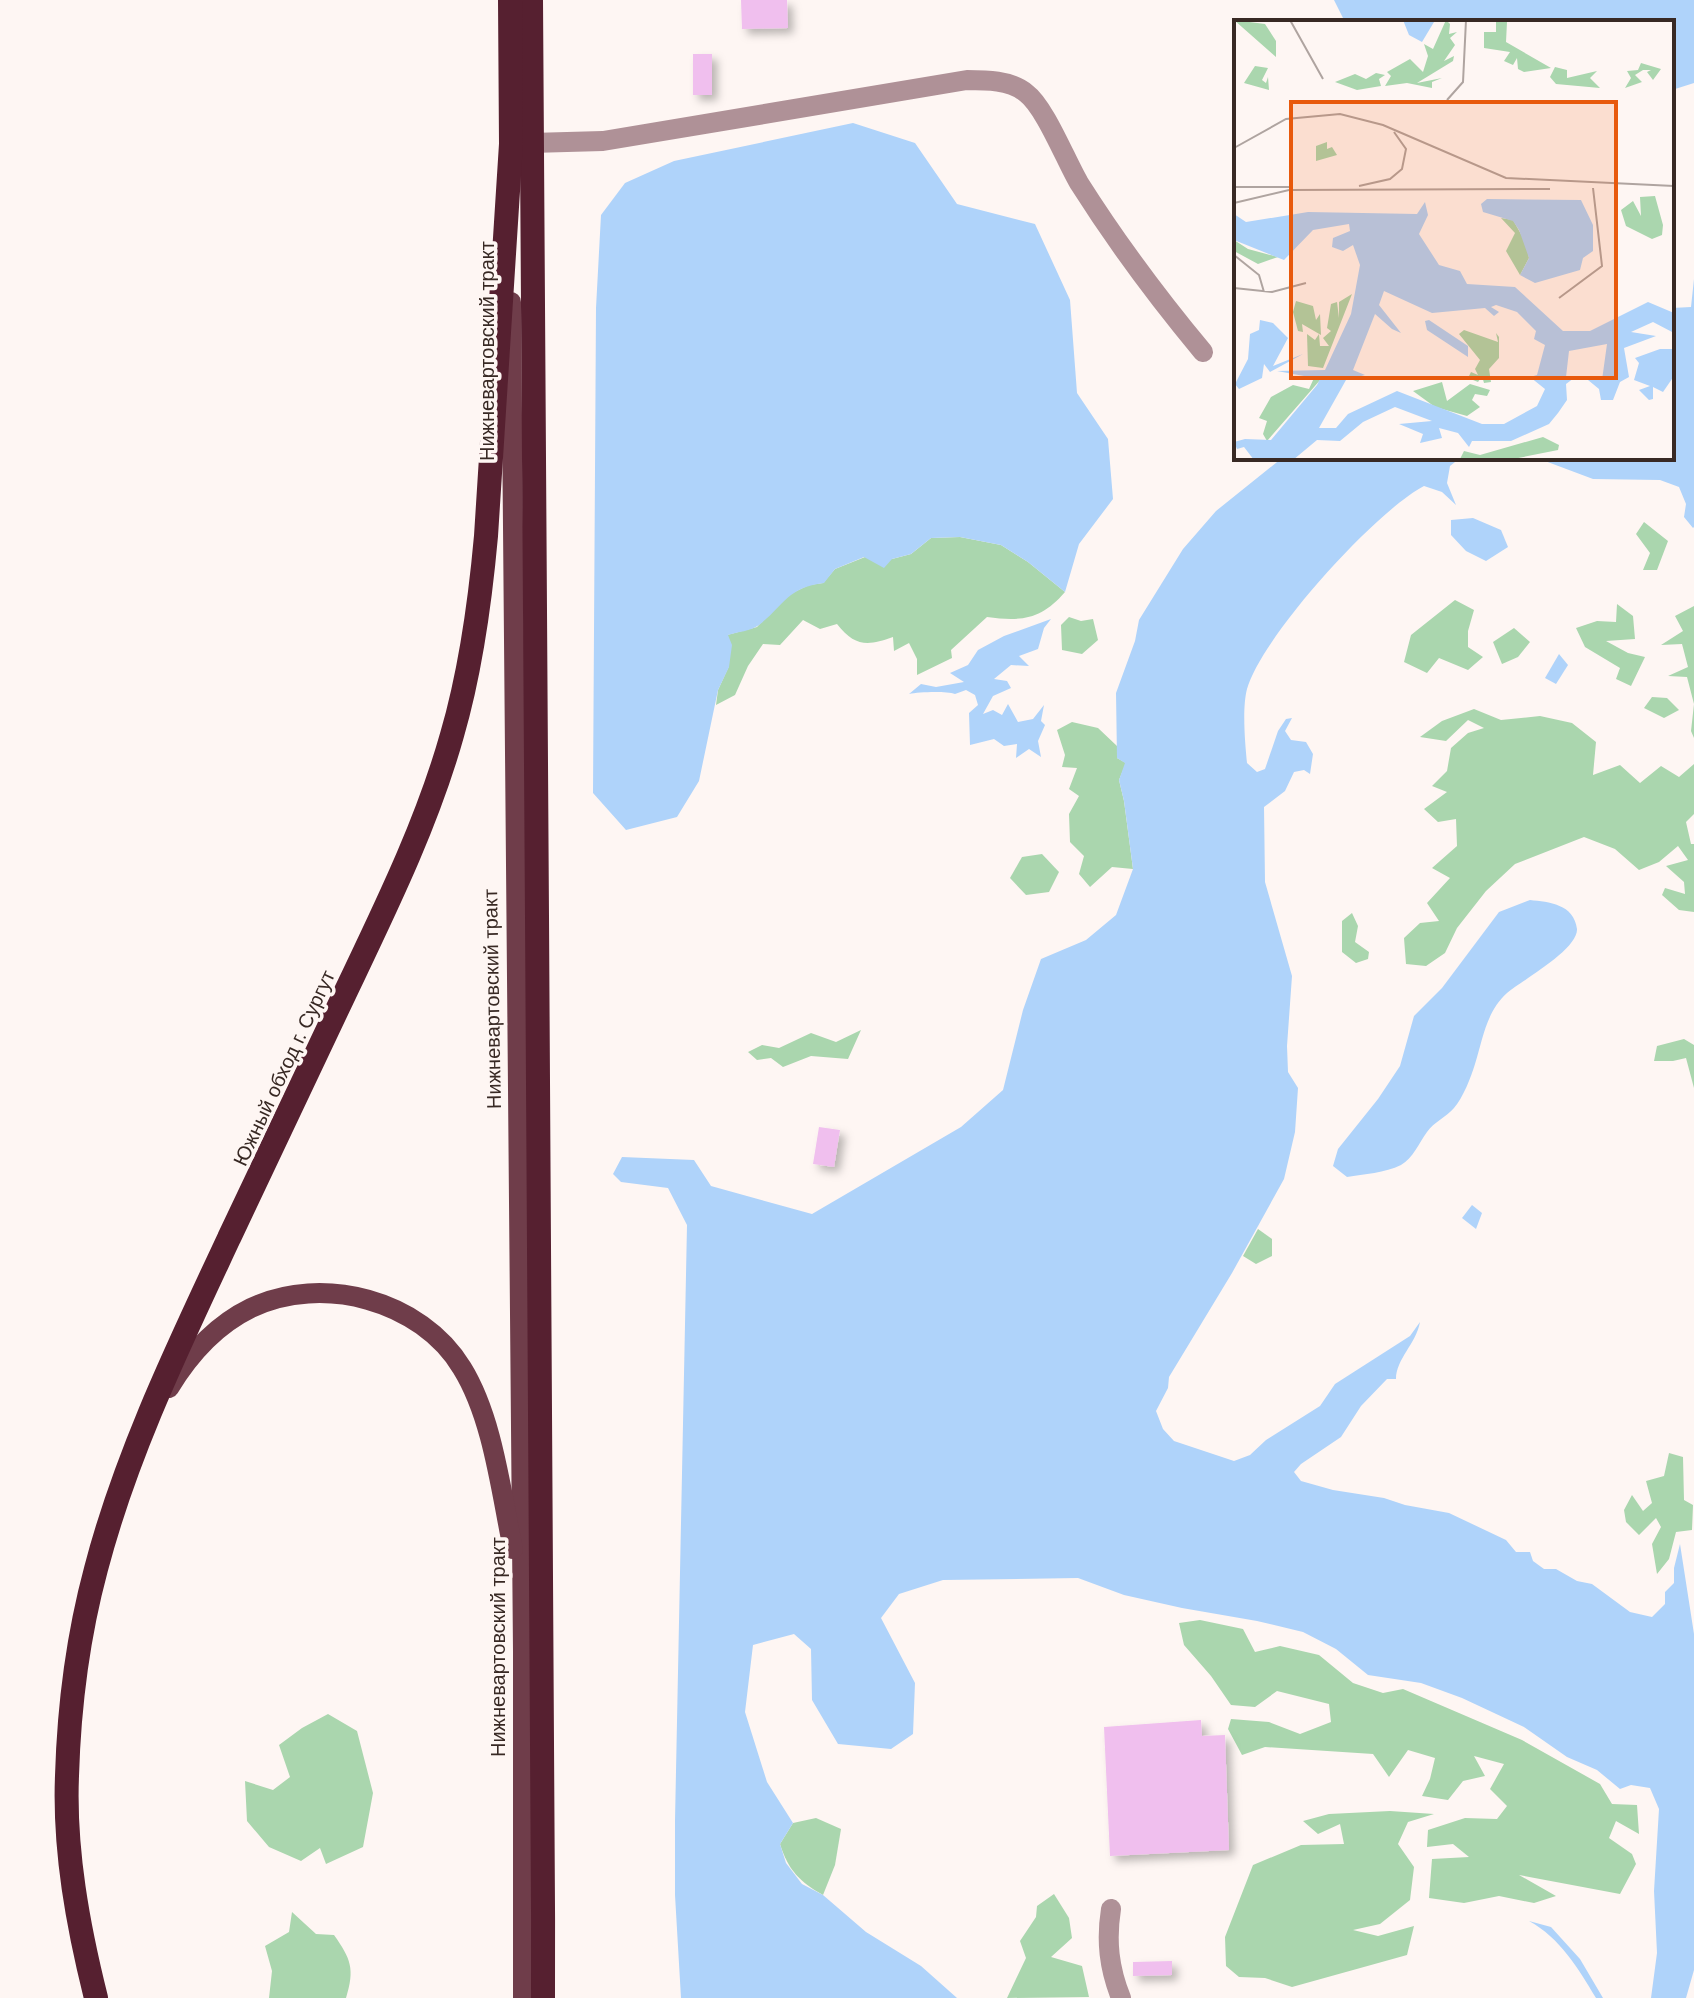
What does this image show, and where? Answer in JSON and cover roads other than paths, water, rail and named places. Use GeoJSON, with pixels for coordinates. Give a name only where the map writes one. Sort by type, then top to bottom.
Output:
{"type":"FeatureCollection","features":[{"type":"Feature","properties":{"kind":"highway","name":"Нижневартовский тракт"},"geometry":{"type":"LineString","coordinates":[[510,0],[521,144],[535,852],[544,1651],[543,1998]]}},
{"type":"Feature","properties":{"kind":"highway","name":"Нижневартовский тракт"},"geometry":{"type":"LineString","coordinates":[[521,144],[531,0]]}},
{"type":"Feature","properties":{"kind":"highway","name":"Южный обход г. Сургут"},"geometry":{"type":"LineString","coordinates":[[96,1998],[82,1942],[71,1863],[66,1779],[72,1699],[96,1566],[141,1436],[192,1316],[386,907],[427,810],[452,735],[467,675],[483,567],[521,144]]}},
{"type":"Feature","properties":{"kind":"main road","name":"Нижневартовский тракт"},"geometry":{"type":"LineString","coordinates":[[521,144],[514,851],[523,1651],[523,1998]]}},
{"type":"Feature","properties":{"kind":"main road"},"geometry":{"type":"LineString","coordinates":[[141,1436],[180,1370],[200,1346],[224,1325],[252,1308],[287,1295],[322,1293],[358,1297],[412,1317],[437,1338],[461,1366],[474,1392],[489,1439],[513,1552],[523,1651]]}},
{"type":"Feature","properties":{"kind":"lane"},"geometry":{"type":"LineString","coordinates":[[521,144],[603,141],[967,80],[1008,84],[1026,92],[1036,104],[1119,245],[1152,291],[1203,352]]}},
{"type":"Feature","properties":{"kind":"lane"},"geometry":{"type":"LineString","coordinates":[[1111,1909],[1107,1934],[1112,1975],[1121,1998]]}},
{"type":"Feature","properties":{"kind":"water"},"geometry":{"type":"Polygon","coordinates":[[[1334,0],[1694,0],[1694,83],[1674,89],[1674,20],[1344,20],[1334,0]]]}},
{"type":"Feature","properties":{"kind":"water"},"geometry":{"type":"Polygon","coordinates":[[[853,123],[915,143],[957,204],[1035,224],[1070,300],[1077,393],[1108,439],[1113,499],[1079,544],[1065,592],[1001,545],[960,537],[931,538],[911,554],[892,559],[884,568],[864,557],[835,569],[824,583],[801,589],[787,598],[756,627],[728,635],[732,645],[729,667],[718,690],[699,781],[677,817],[626,830],[593,793],[596,308],[601,215],[625,183],[674,161],[853,123]]]}},
{"type":"Feature","properties":{"kind":"water"},"geometry":{"type":"Polygon","coordinates":[[[1694,279],[1693,528],[1684,517],[1686,504],[1679,487],[1660,480],[1593,479],[1542,460],[1674,460],[1674,308],[1691,307],[1694,279]]]}},
{"type":"Feature","properties":{"kind":"water"},"geometry":{"type":"Polygon","coordinates":[[[1280,460],[1458,460],[1450,466],[1447,483],[1456,505],[1442,492],[1424,486],[1378,521],[1297,608],[1274,638],[1247,689],[1244,715],[1247,763],[1257,772],[1265,769],[1278,731],[1286,719],[1292,718],[1285,731],[1291,740],[1306,742],[1313,754],[1310,774],[1304,770],[1294,772],[1285,791],[1264,807],[1265,882],[1292,976],[1287,1046],[1288,1072],[1298,1088],[1295,1132],[1284,1179],[1169,1377],[1168,1388],[1156,1411],[1163,1429],[1174,1441],[1234,1461],[1250,1455],[1266,1440],[1320,1406],[1335,1384],[1410,1336],[1420,1322],[1399,1365],[1396,1379],[1387,1379],[1361,1406],[1341,1437],[1301,1464],[1294,1472],[1301,1481],[1449,1513],[1506,1540],[1516,1552],[1530,1552],[1533,1561],[1544,1569],[1556,1569],[1577,1581],[1592,1584],[1630,1612],[1652,1617],[1665,1604],[1665,1592],[1674,1583],[1680,1544],[1694,1634],[1694,1970],[1686,1998],[1651,1998],[1657,1953],[1654,1891],[1659,1809],[1650,1788],[1631,1785],[1620,1789],[1597,1770],[1567,1757],[1524,1727],[1421,1683],[1368,1675],[1336,1649],[1303,1632],[1124,1595],[1078,1578],[943,1580],[899,1594],[881,1618],[915,1683],[913,1734],[891,1749],[838,1744],[812,1700],[811,1649],[794,1634],[753,1645],[745,1712],[767,1782],[793,1823],[780,1844],[786,1863],[802,1884],[823,1895],[866,1932],[921,1966],[957,1998],[681,1998],[675,1895],[675,1821],[687,1225],[668,1188],[621,1182],[613,1174],[622,1157],[694,1160],[711,1186],[812,1214],[961,1127],[1003,1090],[1023,1010],[1041,959],[1086,940],[1116,915],[1133,869],[1119,780],[1125,763],[1117,758],[1116,693],[1135,641],[1139,620],[1183,549],[1216,511],[1280,460]]]}},
{"type":"Feature","properties":{"kind":"water"},"geometry":{"type":"Polygon","coordinates":[[[1473,518],[1501,530],[1508,547],[1486,561],[1466,551],[1451,535],[1451,520],[1473,518]]]}},
{"type":"Feature","properties":{"kind":"water"},"geometry":{"type":"Polygon","coordinates":[[[1051,619],[1044,628],[1038,649],[1019,656],[1029,666],[1011,665],[994,679],[1007,681],[1011,688],[993,696],[983,714],[993,710],[1002,715],[1008,704],[1018,722],[1033,719],[1044,705],[1041,721],[1045,725],[1038,741],[1041,757],[1029,749],[1016,758],[1017,744],[1004,746],[994,739],[970,745],[969,713],[978,705],[975,695],[966,690],[955,694],[909,694],[921,684],[936,687],[964,682],[950,673],[968,665],[978,650],[1004,636],[1051,619]]]}},
{"type":"Feature","properties":{"kind":"water"},"geometry":{"type":"Polygon","coordinates":[[[1559,654],[1568,665],[1556,684],[1545,678],[1559,654]]]}},
{"type":"Feature","properties":{"kind":"water"},"geometry":{"type":"Polygon","coordinates":[[[1530,900],[1552,903],[1566,909],[1575,921],[1575,937],[1559,955],[1500,1000],[1486,1026],[1461,1099],[1430,1128],[1409,1158],[1388,1170],[1347,1177],[1333,1166],[1338,1149],[1400,1066],[1414,1016],[1442,988],[1499,912],[1530,900]]]}},
{"type":"Feature","properties":{"kind":"water"},"geometry":{"type":"Polygon","coordinates":[[[1472,1205],[1482,1213],[1476,1229],[1462,1218],[1472,1205]]]}},
{"type":"Feature","properties":{"kind":"water"},"geometry":{"type":"Polygon","coordinates":[[[1529,1921],[1551,1927],[1580,1959],[1603,1998],[1596,1998],[1559,1945],[1529,1921]]]}}]}
